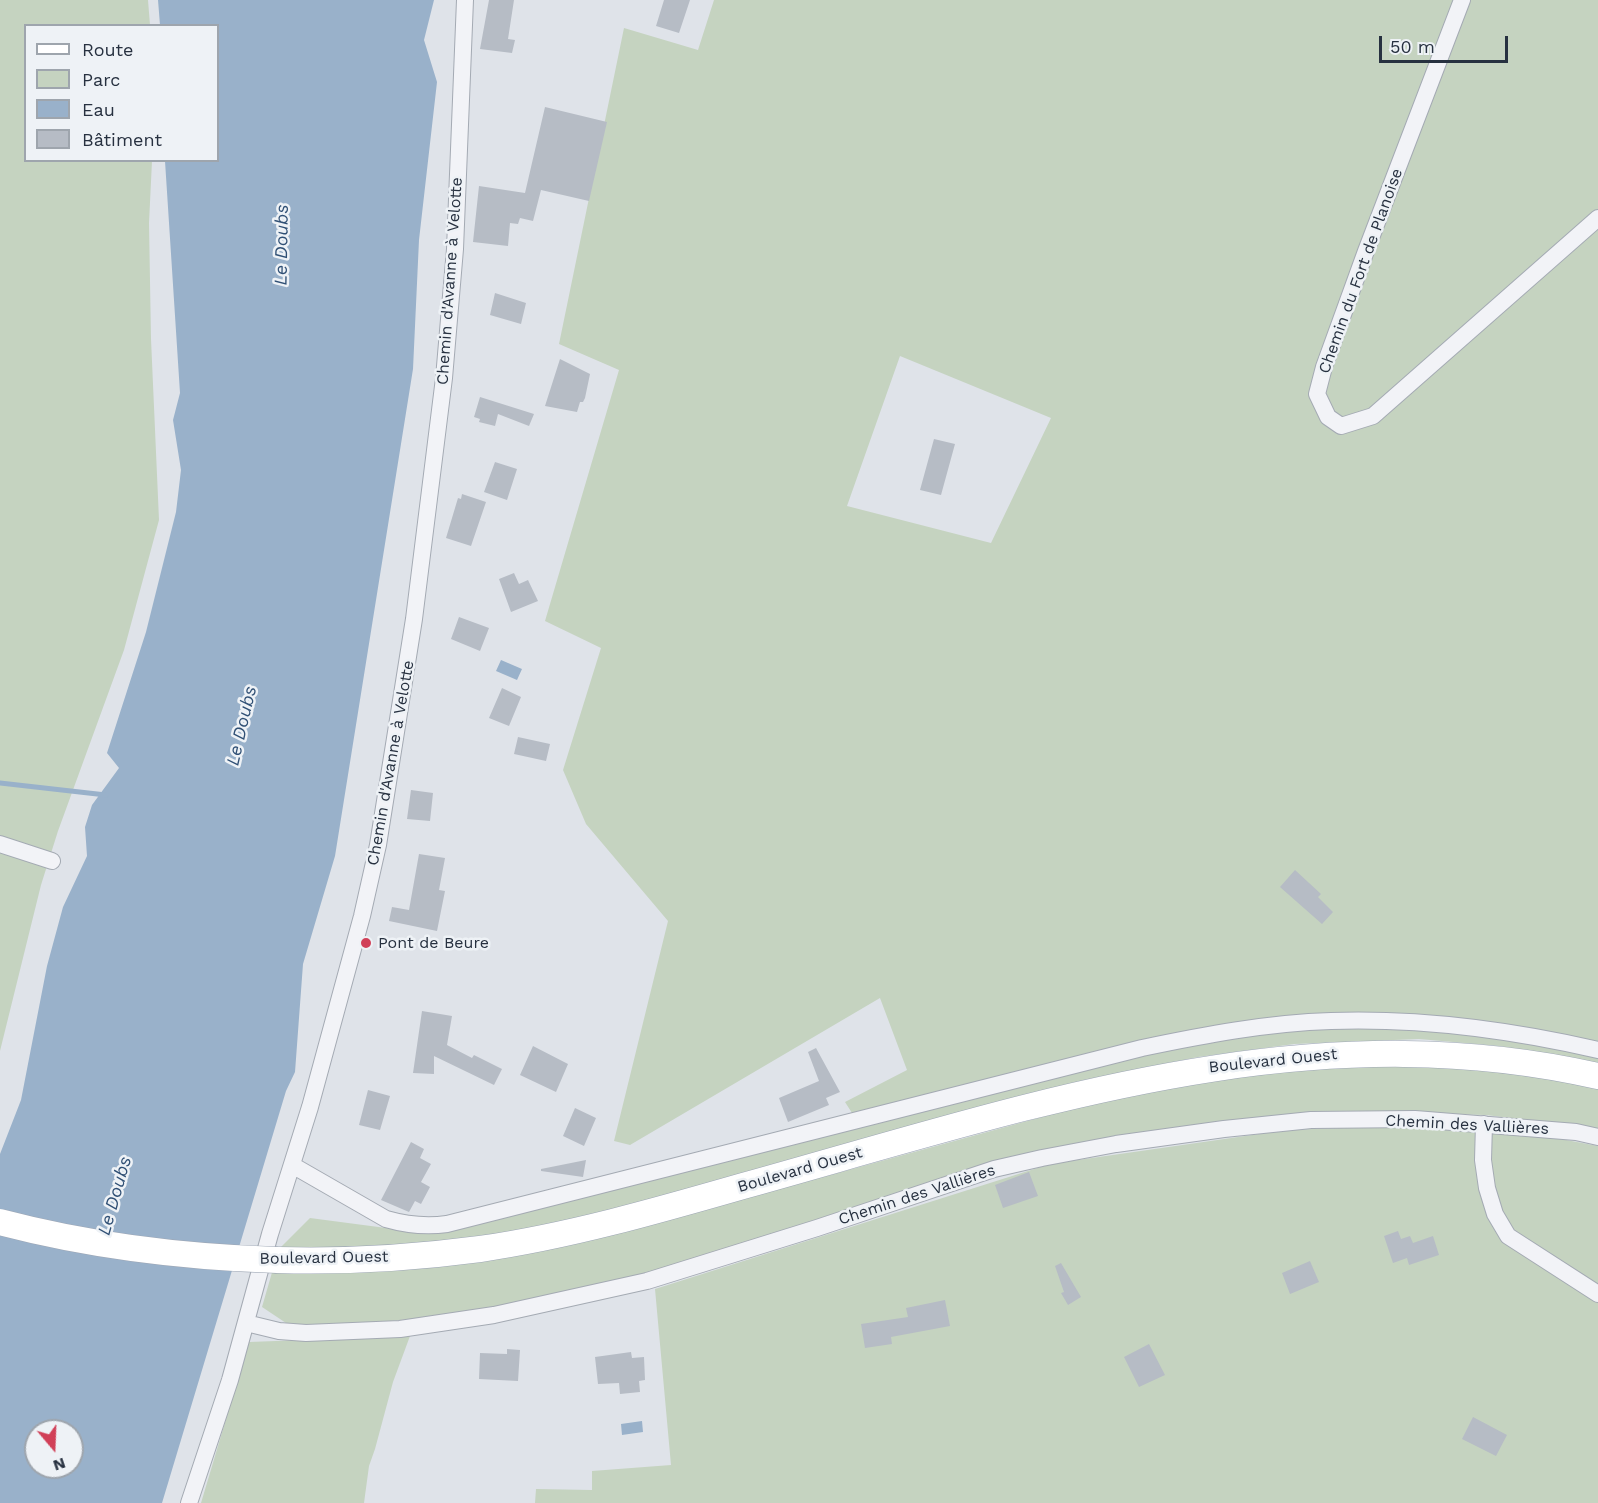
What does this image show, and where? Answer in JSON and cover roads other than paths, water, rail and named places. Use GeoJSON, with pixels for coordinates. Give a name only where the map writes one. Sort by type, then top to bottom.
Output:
{"type":"FeatureCollection","features":[{"type":"Feature","properties":{"kind":"main road","name":"Boulevard Ouest"},"geometry":{"type":"LineString","coordinates":[[0,1222],[62,1237],[140,1250],[277,1260],[384,1259],[480,1248],[556,1235],[641,1215],[1075,1095],[1160,1076],[1242,1063],[1327,1055],[1417,1053],[1487,1057],[1598,1076]]}},
{"type":"Feature","properties":{"kind":"street","name":"Chemin d'Avanne à Velotte"},"geometry":{"type":"LineString","coordinates":[[189,1503],[220,1413],[267,1245],[328,1043],[378,845],[414,620],[444,378],[455,249],[465,0]]}},
{"type":"Feature","properties":{"kind":"street","name":"Chemin du Fort de Planoise"},"geometry":{"type":"LineString","coordinates":[[1462,0],[1366,250],[1324,367],[1317,394],[1328,417],[1341,426],[1373,416],[1598,218]]}},
{"type":"Feature","properties":{"kind":"street"},"geometry":{"type":"LineString","coordinates":[[0,844],[52,861]]}},
{"type":"Feature","properties":{"kind":"street"},"geometry":{"type":"LineString","coordinates":[[292,1166],[386,1219],[401,1224],[433,1226],[1107,1057],[1186,1039],[1241,1030],[1332,1021],[1404,1022],[1449,1025],[1545,1038],[1598,1050]]}},
{"type":"Feature","properties":{"kind":"street","name":"Chemin des Vallières"},"geometry":{"type":"LineString","coordinates":[[246,1323],[273,1330],[306,1334],[400,1329],[494,1315],[647,1281],[994,1169],[1116,1144],[1224,1129],[1311,1120],[1414,1119],[1576,1132],[1598,1137]]}},
{"type":"Feature","properties":{"kind":"street"},"geometry":{"type":"LineString","coordinates":[[1484,1124],[1483,1160],[1487,1188],[1495,1214],[1508,1236],[1598,1294]]}},
{"type":"Feature","properties":{"kind":"water","name":"Le Doubs"},"geometry":{"type":"Polygon","coordinates":[[[158,0],[434,0],[424,40],[437,82],[419,240],[413,369],[335,856],[303,964],[295,1072],[286,1091],[162,1503],[0,1503],[0,1154],[21,1100],[47,966],[63,907],[87,856],[85,827],[92,805],[119,768],[107,753],[146,632],[176,512],[181,470],[173,420],[180,393],[165,162],[219,162],[219,24],[160,24],[158,0]]]}},
{"type":"Feature","properties":{"kind":"water"},"geometry":{"type":"Polygon","coordinates":[[[501,660],[522,669],[517,680],[496,671],[501,660]]]}},
{"type":"Feature","properties":{"kind":"water"},"geometry":{"type":"Polygon","coordinates":[[[642,1421],[643,1432],[622,1435],[621,1424],[642,1421]]]}},
{"type":"Feature","properties":{"kind":"waterway"},"geometry":{"type":"LineString","coordinates":[[0,783],[106,795]]}},
{"type":"Feature","properties":{"kind":"place","name":"Pont de Beure"},"geometry":{"type":"Point","coordinates":[366,943]}}]}
